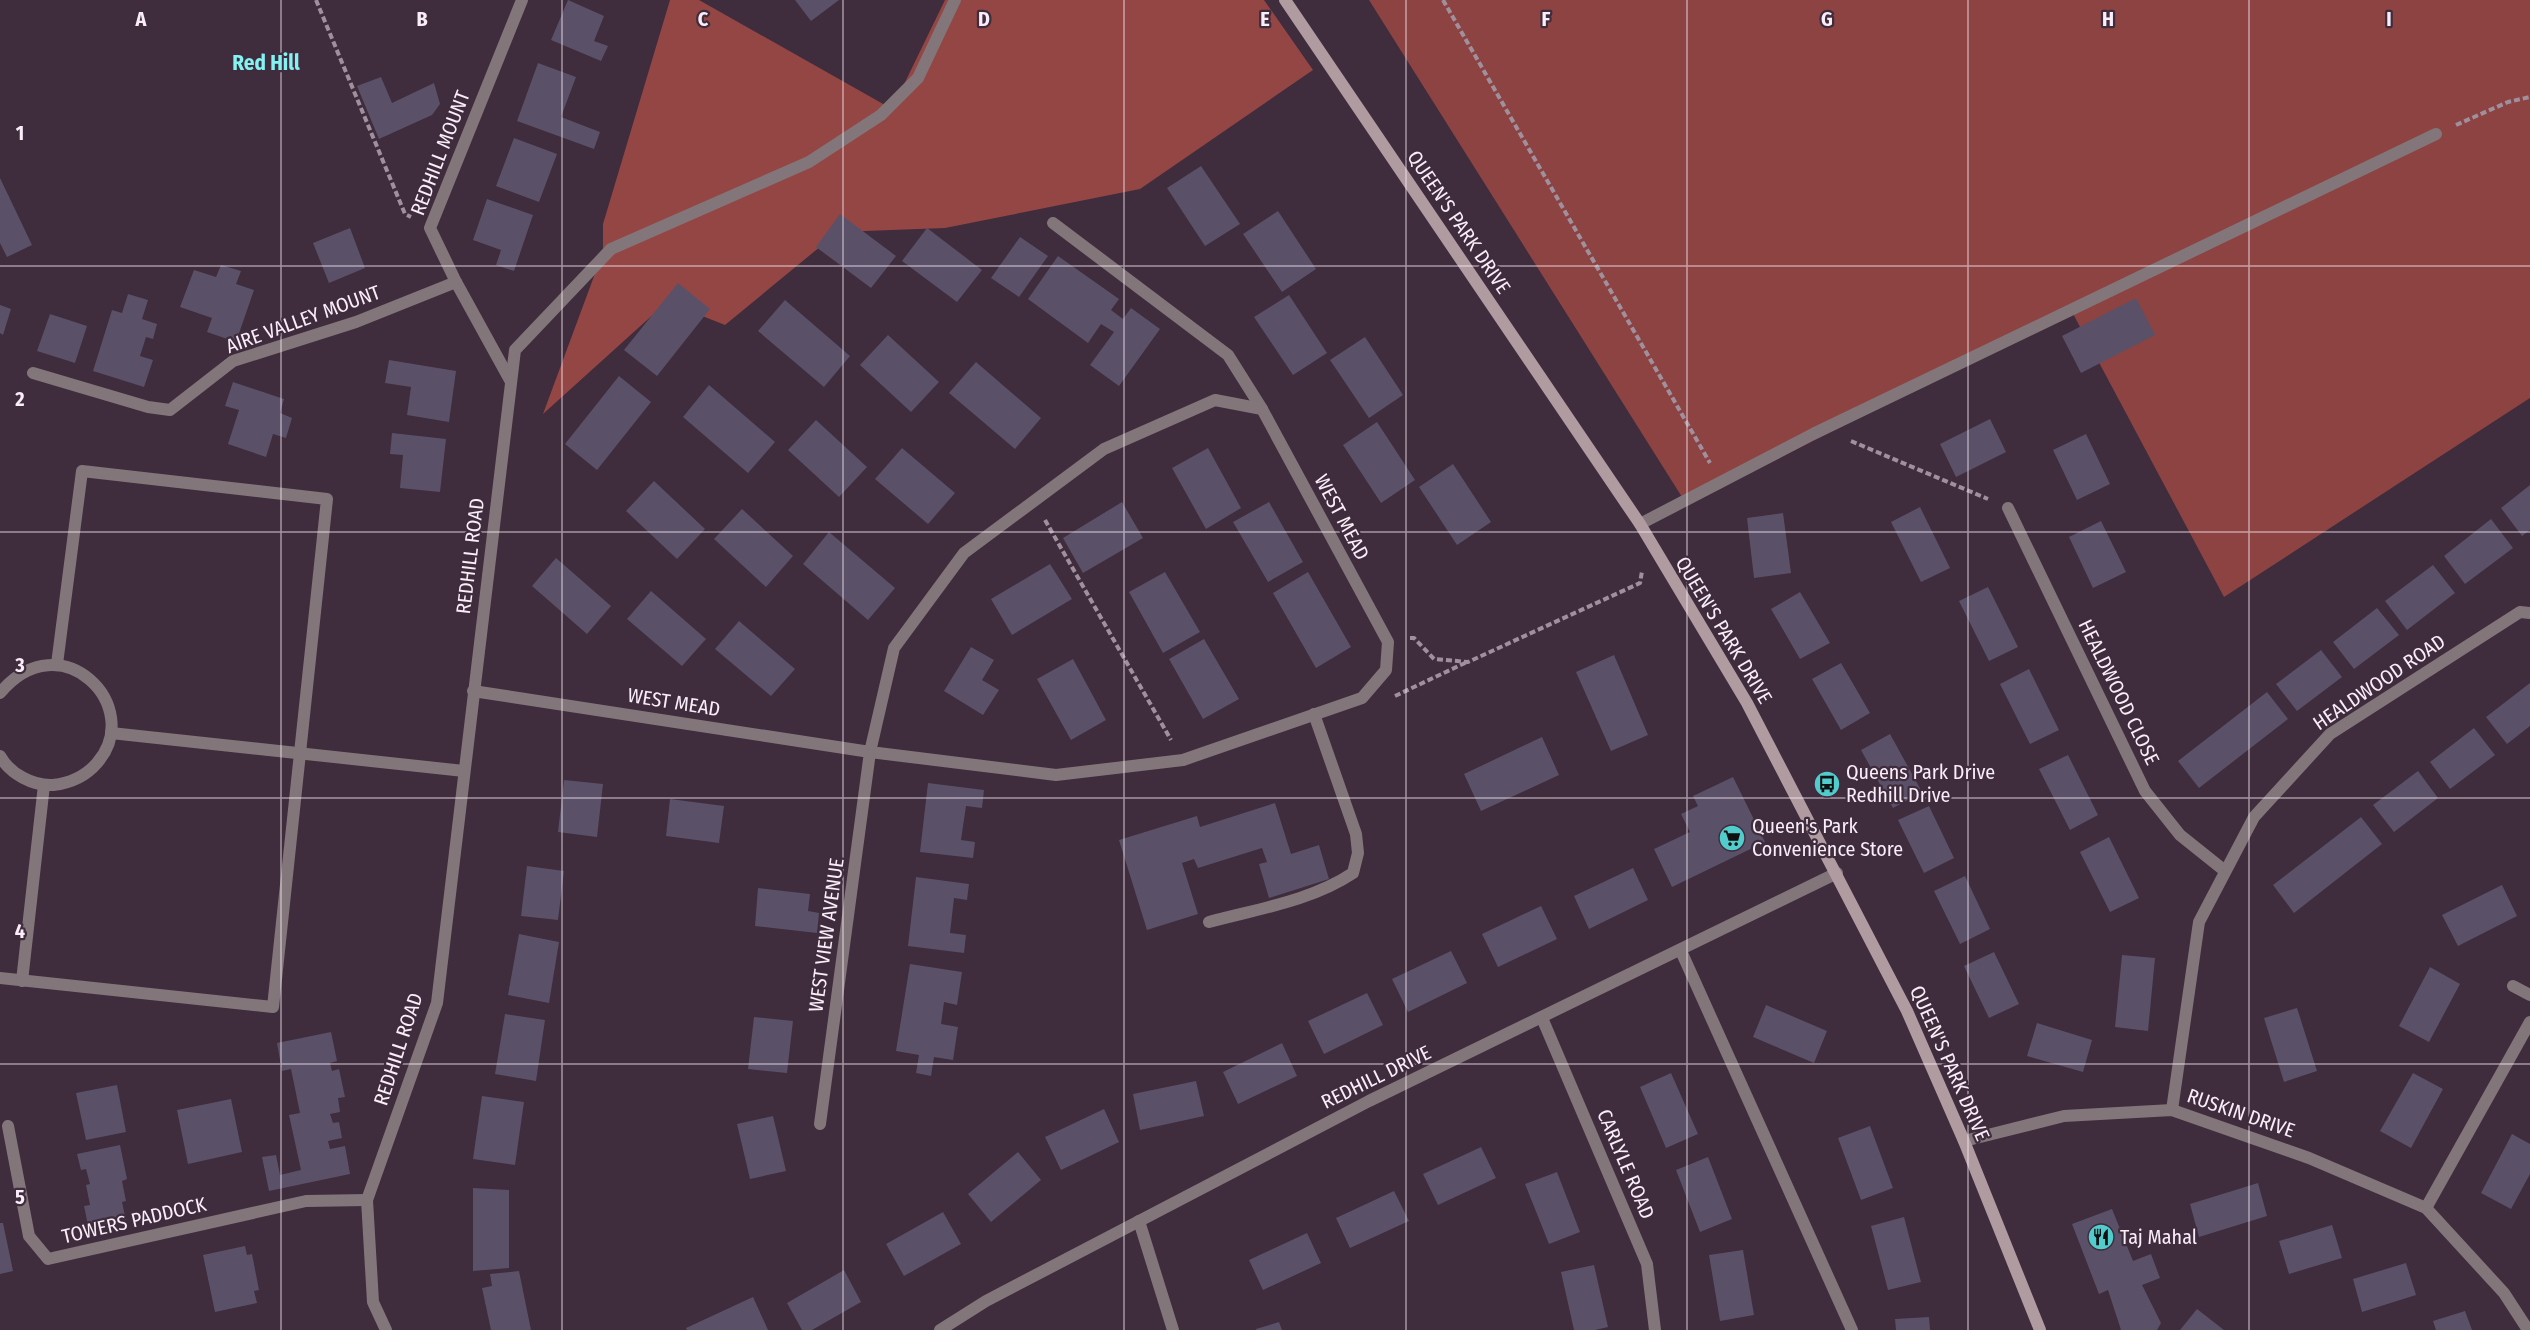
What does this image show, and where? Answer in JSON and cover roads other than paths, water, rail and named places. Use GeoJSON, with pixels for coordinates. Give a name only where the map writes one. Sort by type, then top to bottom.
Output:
{"type":"FeatureCollection","features":[{"type":"Feature","properties":{"kind":"street","name":"REDHILL MOUNT"},"geometry":{"type":"LineString","coordinates":[[510,380],[456,282],[430,228],[522,0]]}},
{"type":"Feature","properties":{"kind":"street","name":"REDHILL ROAD"},"geometry":{"type":"LineString","coordinates":[[386,1330],[373,1302],[367,1200],[437,1003],[472,691],[515,350],[611,249],[809,162],[881,115],[918,78],[955,0]]}},
{"type":"Feature","properties":{"kind":"street","name":"QUEEN'S PARK DRIVE"},"geometry":{"type":"LineString","coordinates":[[1285,0],[1640,524],[1649,543],[1747,703],[1907,1011],[1964,1141],[2040,1330]]}},
{"type":"Feature","properties":{"kind":"street"},"geometry":{"type":"LineString","coordinates":[[1640,524],[1813,434],[2436,134]]}},
{"type":"Feature","properties":{"kind":"street","name":"WEST MEAD"},"geometry":{"type":"LineString","coordinates":[[472,691],[870,752],[1056,775],[1183,760],[1362,698],[1386,670],[1388,642],[1262,410],[1228,355],[1053,223]]}},
{"type":"Feature","properties":{"kind":"street","name":"AIRE VALLEY MOUNT"},"geometry":{"type":"LineString","coordinates":[[33,373],[147,407],[170,410],[233,361],[356,322],[456,282]]}},
{"type":"Feature","properties":{"kind":"street"},"geometry":{"type":"LineString","coordinates":[[870,752],[894,648],[964,554],[1104,449],[1215,400],[1262,410]]}},
{"type":"Feature","properties":{"kind":"street"},"geometry":{"type":"LineString","coordinates":[[0,978],[273,1007],[327,499],[82,471],[57,664]]}},
{"type":"Feature","properties":{"kind":"street","name":"HEALDWOOD CLOSE"},"geometry":{"type":"LineString","coordinates":[[2008,508],[2145,791],[2180,835],[2225,871]]}},
{"type":"Feature","properties":{"kind":"street","name":"HEALDWOOD ROAD"},"geometry":{"type":"LineString","coordinates":[[2172,1110],[2199,922],[2254,817],[2330,734],[2520,612],[2530,613]]}},
{"type":"Feature","properties":{"kind":"street"},"geometry":{"type":"LineString","coordinates":[[0,693],[13,678],[34,666],[57,664],[80,672],[99,687],[110,709],[111,733],[104,755],[88,773],[67,783],[44,785],[22,778],[4,763],[0,756]]}},
{"type":"Feature","properties":{"kind":"street"},"geometry":{"type":"LineString","coordinates":[[1209,922],[1307,895],[1335,885],[1353,873],[1358,854],[1356,834],[1314,714]]}},
{"type":"Feature","properties":{"kind":"street"},"geometry":{"type":"LineString","coordinates":[[111,733],[464,771]]}},
{"type":"Feature","properties":{"kind":"street","name":"WEST VIEW AVENUE"},"geometry":{"type":"LineString","coordinates":[[820,1124],[870,752]]}},
{"type":"Feature","properties":{"kind":"street"},"geometry":{"type":"LineString","coordinates":[[22,981],[44,785]]}},
{"type":"Feature","properties":{"kind":"street","name":"REDHILL DRIVE"},"geometry":{"type":"LineString","coordinates":[[940,1330],[986,1301],[1369,1101],[1837,873]]}},
{"type":"Feature","properties":{"kind":"street"},"geometry":{"type":"LineString","coordinates":[[1681,951],[1852,1330]]}},
{"type":"Feature","properties":{"kind":"street"},"geometry":{"type":"LineString","coordinates":[[2513,986],[2530,995]]}},
{"type":"Feature","properties":{"kind":"street","name":"CARLYLE ROAD"},"geometry":{"type":"LineString","coordinates":[[1542,1018],[1647,1264],[1655,1330]]}},
{"type":"Feature","properties":{"kind":"street"},"geometry":{"type":"LineString","coordinates":[[2426,1208],[2530,1022]]}},
{"type":"Feature","properties":{"kind":"street","name":"RUSKIN DRIVE"},"geometry":{"type":"LineString","coordinates":[[1964,1141],[2064,1116],[2172,1110],[2309,1158],[2426,1208],[2504,1293],[2528,1330]]}},
{"type":"Feature","properties":{"kind":"street","name":"TOWERS PADDOCK"},"geometry":{"type":"LineString","coordinates":[[8,1126],[29,1236],[48,1259],[306,1202],[367,1200]]}},
{"type":"Feature","properties":{"kind":"street"},"geometry":{"type":"LineString","coordinates":[[1139,1221],[1173,1330]]}},
{"type":"Feature","properties":{"kind":"place","name":"Queens Park Drive Redhill Drive"},"geometry":{"type":"Point","coordinates":[1827,784]}},
{"type":"Feature","properties":{"kind":"place","name":"Queen's Park Convenience Store"},"geometry":{"type":"Point","coordinates":[1732,838]}},
{"type":"Feature","properties":{"kind":"place","name":"Taj Mahal"},"geometry":{"type":"Point","coordinates":[2101,1237]}},
{"type":"Feature","properties":{"kind":"district","name":"Red Hill"},"geometry":{"type":"Point","coordinates":[266,63]}}]}
